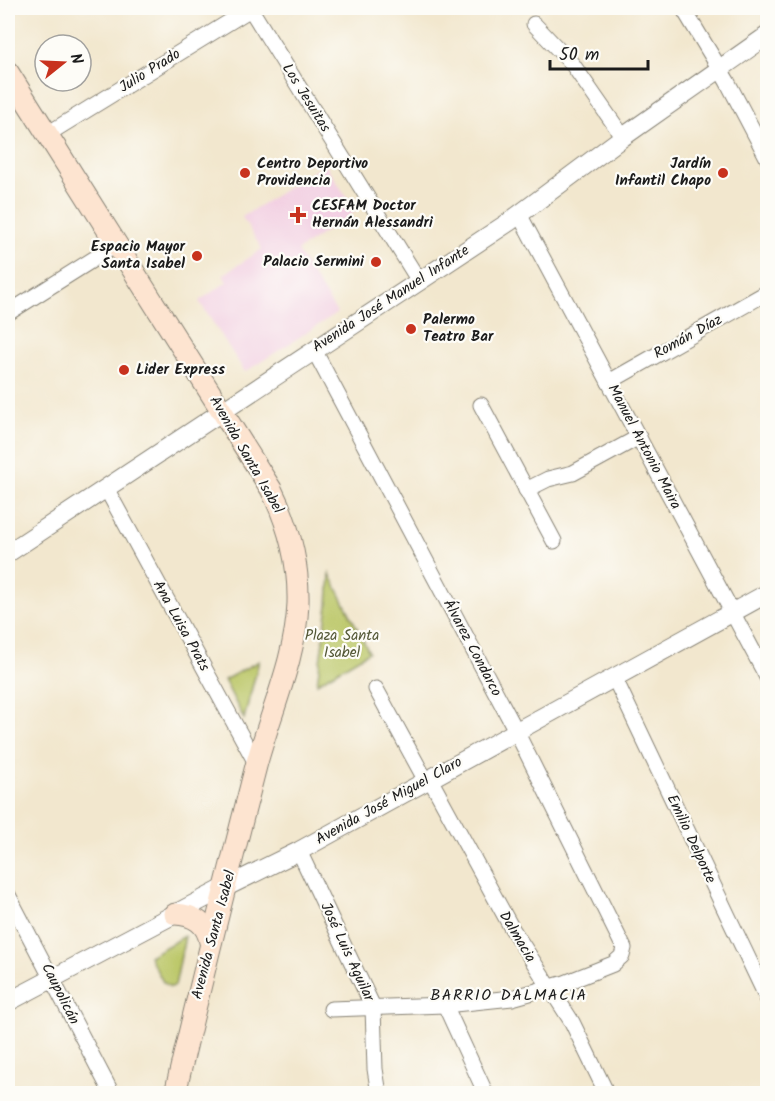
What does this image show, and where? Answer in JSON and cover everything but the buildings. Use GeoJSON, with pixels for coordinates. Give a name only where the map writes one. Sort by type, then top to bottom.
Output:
{"type":"FeatureCollection","features":[{"type":"Feature","properties":{"kind":"main road","name":"Avenida Santa Isabel"},"geometry":{"type":"LineString","coordinates":[[8,72],[222,412],[279,507],[292,544],[298,584],[297,623],[293,643],[257,765],[210,942],[174,1094]]}},
{"type":"Feature","properties":{"kind":"main road"},"geometry":{"type":"LineString","coordinates":[[175,914],[199,920],[207,930],[210,942]]}},
{"type":"Feature","properties":{"kind":"street","name":"Julio Prado"},"geometry":{"type":"LineString","coordinates":[[46,135],[251,8]]}},
{"type":"Feature","properties":{"kind":"street","name":"Los Jesuitas"},"geometry":{"type":"LineString","coordinates":[[251,8],[420,281]]}},
{"type":"Feature","properties":{"kind":"street"},"geometry":{"type":"LineString","coordinates":[[683,8],[719,68],[768,159]]}},
{"type":"Feature","properties":{"kind":"street"},"geometry":{"type":"LineString","coordinates":[[534,24],[573,65],[622,137]]}},
{"type":"Feature","properties":{"kind":"street","name":"Avenida José Manuel Infante"},"geometry":{"type":"LineString","coordinates":[[8,550],[222,412],[519,214],[622,137],[768,35]]}},
{"type":"Feature","properties":{"kind":"street","name":"Manuel Antonio Maira"},"geometry":{"type":"LineString","coordinates":[[519,214],[768,679]]}},
{"type":"Feature","properties":{"kind":"street"},"geometry":{"type":"LineString","coordinates":[[8,313],[116,245]]}},
{"type":"Feature","properties":{"kind":"street","name":"Román Díaz"},"geometry":{"type":"LineString","coordinates":[[609,382],[768,292]]}},
{"type":"Feature","properties":{"kind":"street","name":"Álvarez Condarco"},"geometry":{"type":"LineString","coordinates":[[314,350],[516,731],[624,948],[622,956],[613,964],[550,988]]}},
{"type":"Feature","properties":{"kind":"street"},"geometry":{"type":"LineString","coordinates":[[481,405],[554,541]]}},
{"type":"Feature","properties":{"kind":"street"},"geometry":{"type":"LineString","coordinates":[[526,490],[548,479],[573,473],[639,437]]}},
{"type":"Feature","properties":{"kind":"street","name":"Ana Luisa Prats"},"geometry":{"type":"LineString","coordinates":[[106,488],[257,765]]}},
{"type":"Feature","properties":{"kind":"street","name":"Avenida José Miguel Claro"},"geometry":{"type":"LineString","coordinates":[[8,1002],[299,851],[768,593]]}},
{"type":"Feature","properties":{"kind":"street","name":"Emilio Delporte"},"geometry":{"type":"LineString","coordinates":[[614,677],[768,1000]]}},
{"type":"Feature","properties":{"kind":"street","name":"Dalmacia"},"geometry":{"type":"LineString","coordinates":[[376,689],[511,927],[572,1022],[607,1094]]}},
{"type":"Feature","properties":{"kind":"street","name":"José Luis Aguilar"},"geometry":{"type":"LineString","coordinates":[[299,851],[373,1006],[375,1069],[379,1094]]}},
{"type":"Feature","properties":{"kind":"street","name":"Caupolicán"},"geometry":{"type":"LineString","coordinates":[[8,895],[112,1094]]}},
{"type":"Feature","properties":{"kind":"street"},"geometry":{"type":"LineString","coordinates":[[331,1009],[445,1005],[512,999],[550,988]]}},
{"type":"Feature","properties":{"kind":"street"},"geometry":{"type":"LineString","coordinates":[[445,1005],[486,1094]]}},
{"type":"Feature","properties":{"kind":"shaded area"},"geometry":{"type":"Polygon","coordinates":[[[325,164],[356,211],[297,251],[337,313],[245,372],[199,301],[227,282],[223,275],[262,249],[242,217],[325,164]]]}},
{"type":"Feature","properties":{"kind":"green space","name":"Plaza Santa Isabel"},"geometry":{"type":"Polygon","coordinates":[[[330,574],[369,652],[317,683],[328,605],[330,574]]]}},
{"type":"Feature","properties":{"kind":"green space"},"geometry":{"type":"Polygon","coordinates":[[[259,661],[244,719],[224,680],[259,661]]]}},
{"type":"Feature","properties":{"kind":"green space"},"geometry":{"type":"Polygon","coordinates":[[[185,936],[175,986],[170,987],[163,982],[149,956],[185,936]]]}},
{"type":"Feature","properties":{"kind":"place","name":"Centro Deportivo Providencia"},"geometry":{"type":"Point","coordinates":[245,173]}},
{"type":"Feature","properties":{"kind":"place","name":"Jardín Infantil Chapo"},"geometry":{"type":"Point","coordinates":[723,173]}},
{"type":"Feature","properties":{"kind":"place","name":"CESFAM Doctor Hernán Alessandri"},"geometry":{"type":"Point","coordinates":[298,215]}},
{"type":"Feature","properties":{"kind":"place","name":"Espacio Mayor Santa Isabel"},"geometry":{"type":"Point","coordinates":[197,256]}},
{"type":"Feature","properties":{"kind":"place","name":"Palacio Sermini"},"geometry":{"type":"Point","coordinates":[376,262]}},
{"type":"Feature","properties":{"kind":"place","name":"Palermo Teatro Bar"},"geometry":{"type":"Point","coordinates":[411,329]}},
{"type":"Feature","properties":{"kind":"place","name":"Lider Express"},"geometry":{"type":"Point","coordinates":[124,370]}},
{"type":"Feature","properties":{"kind":"district","name":"BARRIO DALMACIA"},"geometry":{"type":"Point","coordinates":[509,995]}}]}
